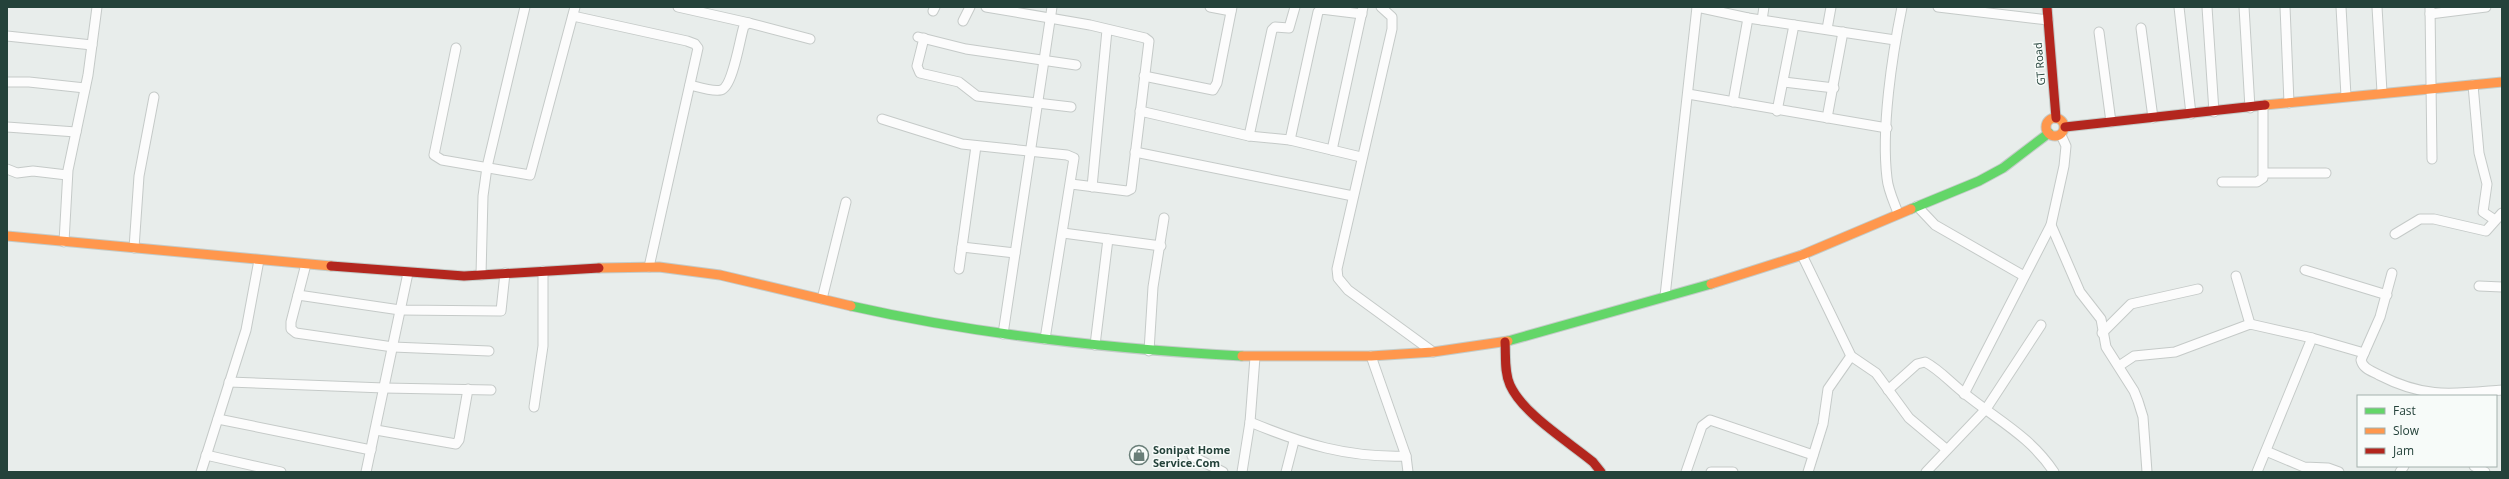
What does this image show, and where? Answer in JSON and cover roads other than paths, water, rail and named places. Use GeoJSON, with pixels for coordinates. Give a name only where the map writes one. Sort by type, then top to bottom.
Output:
{"type":"FeatureCollection","features":[{"type":"Feature","properties":{"kind":"street"},"geometry":{"type":"LineString","coordinates":[[64,242],[67,176],[85,88],[97,7]]}},
{"type":"Feature","properties":{"kind":"street"},"geometry":{"type":"LineString","coordinates":[[481,275],[483,196],[486,168],[525,7]]}},
{"type":"Feature","properties":{"kind":"street"},"geometry":{"type":"LineString","coordinates":[[678,7],[810,39]]}},
{"type":"Feature","properties":{"kind":"street"},"geometry":{"type":"LineString","coordinates":[[963,22],[970,7]]}},
{"type":"Feature","properties":{"kind":"street"},"geometry":{"type":"LineString","coordinates":[[986,7],[1107,30],[1148,40],[1129,191],[1071,184]]}},
{"type":"Feature","properties":{"kind":"street"},"geometry":{"type":"LineString","coordinates":[[1003,334],[1052,7]]}},
{"type":"Feature","properties":{"kind":"street"},"geometry":{"type":"LineString","coordinates":[[1144,76],[1213,90],[1217,83],[1231,9],[1210,7]]}},
{"type":"Feature","properties":{"kind":"street"},"geometry":{"type":"LineString","coordinates":[[1249,136],[1272,30],[1275,27],[1289,28],[1295,7]]}},
{"type":"Feature","properties":{"kind":"street"},"geometry":{"type":"LineString","coordinates":[[1381,7],[1392,16]]}},
{"type":"Feature","properties":{"kind":"street"},"geometry":{"type":"LineString","coordinates":[[1394,7],[1392,16],[1392,30],[1337,270],[1338,278],[1348,290],[1433,352]]}},
{"type":"Feature","properties":{"kind":"street"},"geometry":{"type":"LineString","coordinates":[[1665,296],[1697,7],[1748,18],[1895,40]]}},
{"type":"Feature","properties":{"kind":"street"},"geometry":{"type":"LineString","coordinates":[[1762,20],[1764,7]]}},
{"type":"Feature","properties":{"kind":"street"},"geometry":{"type":"LineString","coordinates":[[1826,30],[1830,7]]}},
{"type":"Feature","properties":{"kind":"street"},"geometry":{"type":"LineString","coordinates":[[1898,213],[1887,179],[1887,128],[1895,40],[1902,7]]}},
{"type":"Feature","properties":{"kind":"street"},"geometry":{"type":"LineString","coordinates":[[1938,7],[2048,20]]}},
{"type":"Feature","properties":{"kind":"street","name":"GT Road"},"geometry":{"type":"LineString","coordinates":[[2046,7],[2056,118]]}},
{"type":"Feature","properties":{"kind":"street"},"geometry":{"type":"LineString","coordinates":[[2179,7],[2191,114]]}},
{"type":"Feature","properties":{"kind":"street"},"geometry":{"type":"LineString","coordinates":[[2207,7],[2214,112]]}},
{"type":"Feature","properties":{"kind":"street"},"geometry":{"type":"LineString","coordinates":[[2244,7],[2250,108]]}},
{"type":"Feature","properties":{"kind":"street"},"geometry":{"type":"LineString","coordinates":[[2285,7],[2289,103]]}},
{"type":"Feature","properties":{"kind":"street"},"geometry":{"type":"LineString","coordinates":[[2341,7],[2346,96]]}},
{"type":"Feature","properties":{"kind":"street"},"geometry":{"type":"LineString","coordinates":[[2377,7],[2382,92]]}},
{"type":"Feature","properties":{"kind":"street"},"geometry":{"type":"LineString","coordinates":[[2432,159],[2430,11],[2486,7]]}},
{"type":"Feature","properties":{"kind":"street"},"geometry":{"type":"LineString","coordinates":[[1290,140],[1318,12],[1324,9],[1363,10],[1332,150]]}},
{"type":"Feature","properties":{"kind":"street"},"geometry":{"type":"LineString","coordinates":[[456,48],[434,155],[442,160],[526,175],[532,173],[574,12],[695,44],[698,50],[649,267]]}},
{"type":"Feature","properties":{"kind":"street"},"geometry":{"type":"LineString","coordinates":[[1733,102],[1748,18]]}},
{"type":"Feature","properties":{"kind":"street"},"geometry":{"type":"LineString","coordinates":[[690,85],[719,90],[725,88],[732,71],[744,26],[749,23]]}},
{"type":"Feature","properties":{"kind":"street"},"geometry":{"type":"LineString","coordinates":[[1777,111],[1784,82],[1794,25]]}},
{"type":"Feature","properties":{"kind":"street"},"geometry":{"type":"LineString","coordinates":[[2141,28],[2153,118]]}},
{"type":"Feature","properties":{"kind":"street"},"geometry":{"type":"LineString","coordinates":[[1092,187],[1107,30]]}},
{"type":"Feature","properties":{"kind":"street"},"geometry":{"type":"LineString","coordinates":[[1828,118],[1843,32]]}},
{"type":"Feature","properties":{"kind":"street"},"geometry":{"type":"LineString","coordinates":[[2099,32],[2112,122]]}},
{"type":"Feature","properties":{"kind":"street"},"geometry":{"type":"LineString","coordinates":[[7,36],[92,45]]}},
{"type":"Feature","properties":{"kind":"street"},"geometry":{"type":"LineString","coordinates":[[1071,107],[977,96],[959,82],[920,73],[917,66],[922,38],[966,49],[1076,65]]}},
{"type":"Feature","properties":{"kind":"street"},"geometry":{"type":"LineString","coordinates":[[7,82],[29,82],[85,88]]}},
{"type":"Feature","properties":{"kind":"street"},"geometry":{"type":"LineString","coordinates":[[1784,82],[1834,88]]}},
{"type":"Feature","properties":{"kind":"street"},"geometry":{"type":"LineString","coordinates":[[2048,133],[2055,137],[2063,131],[2112,122],[2214,112],[2382,92],[2502,82]]}},
{"type":"Feature","properties":{"kind":"street"},"geometry":{"type":"LineString","coordinates":[[2473,85],[2479,154],[2487,184],[2483,212],[2495,220]]}},
{"type":"Feature","properties":{"kind":"street"},"geometry":{"type":"LineString","coordinates":[[1688,94],[1777,111],[1887,128]]}},
{"type":"Feature","properties":{"kind":"street"},"geometry":{"type":"LineString","coordinates":[[134,248],[139,176],[154,97]]}},
{"type":"Feature","properties":{"kind":"street"},"geometry":{"type":"LineString","coordinates":[[2222,182],[2257,182],[2263,178],[2263,106]]}},
{"type":"Feature","properties":{"kind":"street"},"geometry":{"type":"LineString","coordinates":[[1140,111],[1249,136],[1290,140],[1362,157]]}},
{"type":"Feature","properties":{"kind":"street"},"geometry":{"type":"LineString","coordinates":[[1964,394],[2051,226],[2064,166],[2066,146],[2062,121],[2056,118],[2047,123],[2048,133]]}},
{"type":"Feature","properties":{"kind":"street"},"geometry":{"type":"LineString","coordinates":[[882,119],[962,144],[1073,157],[1074,162],[1071,184],[1045,339]]}},
{"type":"Feature","properties":{"kind":"street"},"geometry":{"type":"LineString","coordinates":[[7,127],[76,132]]}},
{"type":"Feature","properties":{"kind":"street"},"geometry":{"type":"LineString","coordinates":[[7,236],[408,273],[481,275],[543,270],[649,267],[720,275],[888,314],[971,330],[1003,334],[1149,351],[1255,357],[1371,356],[1433,352],[1505,342],[1744,275],[1802,255],[1898,213],[1979,180],[2003,168],[2048,133]]}},
{"type":"Feature","properties":{"kind":"street"},"geometry":{"type":"LineString","coordinates":[[959,269],[976,146]]}},
{"type":"Feature","properties":{"kind":"street"},"geometry":{"type":"LineString","coordinates":[[1135,152],[1353,196]]}},
{"type":"Feature","properties":{"kind":"street"},"geometry":{"type":"LineString","coordinates":[[7,169],[17,173],[33,171],[67,176]]}},
{"type":"Feature","properties":{"kind":"street"},"geometry":{"type":"LineString","coordinates":[[2264,173],[2326,173]]}},
{"type":"Feature","properties":{"kind":"street"},"geometry":{"type":"LineString","coordinates":[[822,299],[846,202]]}},
{"type":"Feature","properties":{"kind":"street"},"geometry":{"type":"LineString","coordinates":[[1917,206],[1935,225],[2024,276]]}},
{"type":"Feature","properties":{"kind":"street"},"geometry":{"type":"LineString","coordinates":[[2395,234],[2420,218],[2434,219],[2486,231],[2502,214]]}},
{"type":"Feature","properties":{"kind":"street"},"geometry":{"type":"LineString","coordinates":[[1149,351],[1153,287],[1161,246],[1164,218]]}},
{"type":"Feature","properties":{"kind":"street"},"geometry":{"type":"LineString","coordinates":[[2051,226],[2080,292],[2101,319],[2102,333],[2106,347],[2134,391],[2143,418],[2147,472]]}},
{"type":"Feature","properties":{"kind":"street"},"geometry":{"type":"LineString","coordinates":[[1063,233],[1161,246]]}},
{"type":"Feature","properties":{"kind":"street"},"geometry":{"type":"LineString","coordinates":[[1095,345],[1108,239]]}},
{"type":"Feature","properties":{"kind":"street"},"geometry":{"type":"LineString","coordinates":[[962,247],[1015,253]]}},
{"type":"Feature","properties":{"kind":"street"},"geometry":{"type":"LineString","coordinates":[[1802,255],[1851,356],[1876,373],[1909,418],[1946,449]]}},
{"type":"Feature","properties":{"kind":"street"},"geometry":{"type":"LineString","coordinates":[[201,472],[246,330],[259,260]]}},
{"type":"Feature","properties":{"kind":"street"},"geometry":{"type":"LineString","coordinates":[[306,264],[291,322],[293,331],[393,347],[490,351]]}},
{"type":"Feature","properties":{"kind":"street"},"geometry":{"type":"LineString","coordinates":[[534,407],[543,346],[543,270]]}},
{"type":"Feature","properties":{"kind":"street"},"geometry":{"type":"LineString","coordinates":[[2305,270],[2387,295]]}},
{"type":"Feature","properties":{"kind":"street"},"geometry":{"type":"LineString","coordinates":[[366,472],[408,273]]}},
{"type":"Feature","properties":{"kind":"street"},"geometry":{"type":"LineString","coordinates":[[298,295],[400,310],[500,311],[505,273]]}},
{"type":"Feature","properties":{"kind":"street"},"geometry":{"type":"LineString","coordinates":[[2392,273],[2387,295],[2361,360],[2367,369],[2388,380],[2431,395],[2449,395],[2502,390]]}},
{"type":"Feature","properties":{"kind":"street"},"geometry":{"type":"LineString","coordinates":[[2236,276],[2250,324]]}},
{"type":"Feature","properties":{"kind":"street"},"geometry":{"type":"LineString","coordinates":[[2479,286],[2502,287]]}},
{"type":"Feature","properties":{"kind":"street"},"geometry":{"type":"LineString","coordinates":[[2102,333],[2131,304],[2198,289]]}},
{"type":"Feature","properties":{"kind":"street"},"geometry":{"type":"LineString","coordinates":[[2119,366],[2134,356],[2175,352],[2250,324],[2312,338],[2364,353]]}},
{"type":"Feature","properties":{"kind":"street"},"geometry":{"type":"LineString","coordinates":[[1926,472],[1946,449],[1986,409],[2041,325]]}},
{"type":"Feature","properties":{"kind":"street"},"geometry":{"type":"LineString","coordinates":[[2257,472],[2312,338]]}},
{"type":"Feature","properties":{"kind":"street"},"geometry":{"type":"LineString","coordinates":[[1505,342],[1507,375],[1513,390],[1531,409],[1593,462],[1601,472]]}},
{"type":"Feature","properties":{"kind":"street"},"geometry":{"type":"LineString","coordinates":[[1371,356],[1406,456],[1408,472]]}},
{"type":"Feature","properties":{"kind":"street"},"geometry":{"type":"LineString","coordinates":[[1808,472],[1823,424],[1828,389],[1851,356]]}},
{"type":"Feature","properties":{"kind":"street"},"geometry":{"type":"LineString","coordinates":[[1242,472],[1250,422],[1255,357]]}},
{"type":"Feature","properties":{"kind":"street"},"geometry":{"type":"LineString","coordinates":[[1888,390],[1917,364],[1925,362],[1964,394],[2036,447],[2054,472]]}},
{"type":"Feature","properties":{"kind":"street"},"geometry":{"type":"LineString","coordinates":[[230,382],[384,388],[491,390]]}},
{"type":"Feature","properties":{"kind":"street"},"geometry":{"type":"LineString","coordinates":[[376,430],[456,444],[459,440],[468,389]]}},
{"type":"Feature","properties":{"kind":"street"},"geometry":{"type":"LineString","coordinates":[[218,419],[371,450]]}},
{"type":"Feature","properties":{"kind":"street"},"geometry":{"type":"LineString","coordinates":[[1686,472],[1702,426],[1710,420],[1813,455]]}},
{"type":"Feature","properties":{"kind":"street"},"geometry":{"type":"LineString","coordinates":[[1250,422],[1294,441],[1373,458],[1406,456]]}},
{"type":"Feature","properties":{"kind":"street"},"geometry":{"type":"LineString","coordinates":[[1286,472],[1294,441]]}},
{"type":"Feature","properties":{"kind":"street"},"geometry":{"type":"LineString","coordinates":[[2266,451],[2304,467],[2328,468],[2339,472]]}},
{"type":"Feature","properties":{"kind":"street"},"geometry":{"type":"LineString","coordinates":[[206,455],[281,472]]}},
{"type":"Feature","properties":{"kind":"street"},"geometry":{"type":"LineString","coordinates":[[1192,456],[1223,472]]}},
{"type":"Feature","properties":{"kind":"street"},"geometry":{"type":"LineString","coordinates":[[2476,467],[2485,472]]}},
{"type":"Feature","properties":{"kind":"street"},"geometry":{"type":"LineString","coordinates":[[1711,472],[1733,472]]}},
{"type":"Feature","properties":{"kind":"place","name":"Sonipat Home Service.Com"},"geometry":{"type":"Point","coordinates":[1139,455]}}]}
